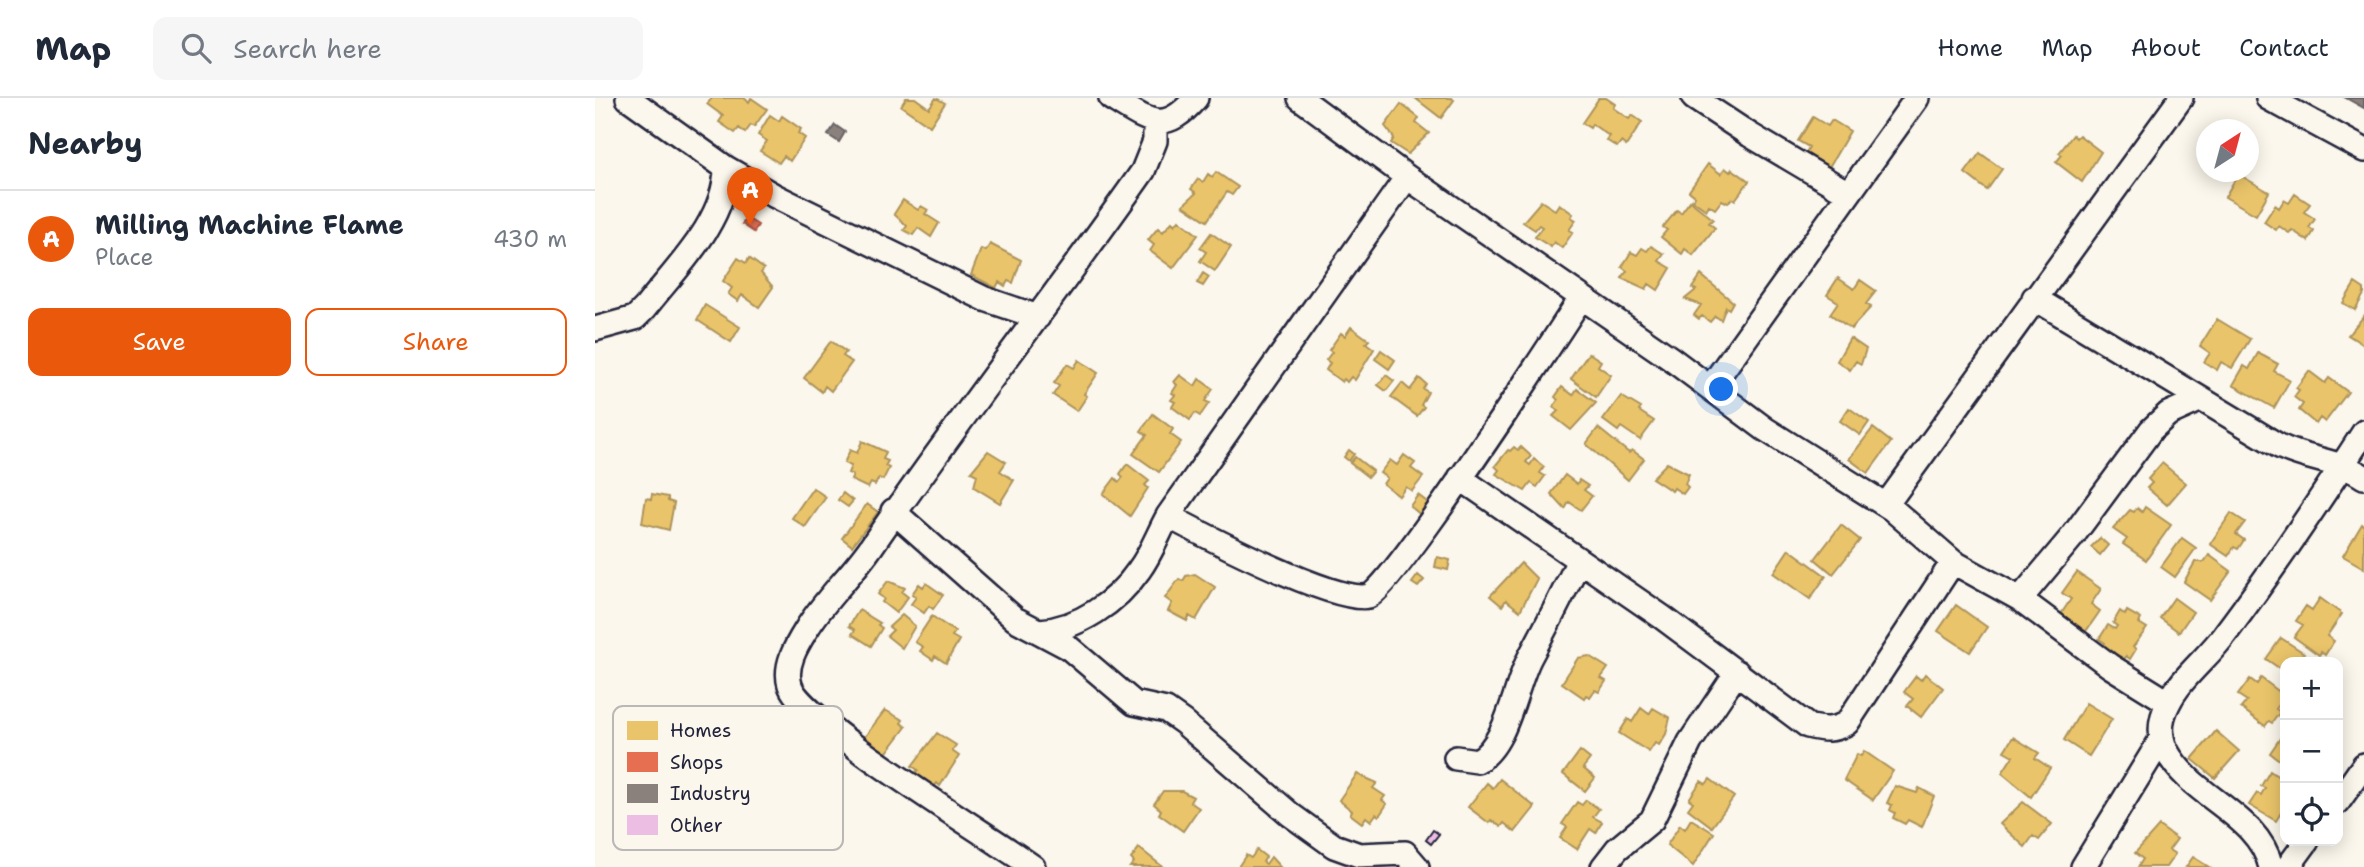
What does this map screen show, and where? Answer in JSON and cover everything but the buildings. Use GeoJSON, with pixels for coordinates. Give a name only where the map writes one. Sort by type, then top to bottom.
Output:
{"type":"FeatureCollection","features":[{"type":"Feature","properties":{"kind":"street"},"geometry":{"type":"LineString","coordinates":[[628,98],[726,168],[773,195],[985,299],[1038,317]]}},
{"type":"Feature","properties":{"kind":"street"},"geometry":{"type":"LineString","coordinates":[[1111,98],[1156,122],[1165,123],[1177,117],[1196,98]]}},
{"type":"Feature","properties":{"kind":"street"},"geometry":{"type":"LineString","coordinates":[[1300,98],[1407,177],[1798,452],[1886,505],[1953,562],[2020,599],[2110,666],[2168,702]]}},
{"type":"Feature","properties":{"kind":"street"},"geometry":{"type":"LineString","coordinates":[[1694,98],[1749,135],[1848,193]]}},
{"type":"Feature","properties":{"kind":"street"},"geometry":{"type":"LineString","coordinates":[[1710,388],[1917,98]]}},
{"type":"Feature","properties":{"kind":"street"},"geometry":{"type":"LineString","coordinates":[[1886,505],[2181,98]]}},
{"type":"Feature","properties":{"kind":"street"},"geometry":{"type":"LineString","coordinates":[[2268,98],[2364,150]]}},
{"type":"Feature","properties":{"kind":"street"},"geometry":{"type":"LineString","coordinates":[[804,706],[790,686],[790,662],[807,628],[871,546],[893,511],[1143,171],[1155,141],[1156,122]]}},
{"type":"Feature","properties":{"kind":"street"},"geometry":{"type":"LineString","coordinates":[[595,329],[635,318],[645,308],[715,212],[725,191],[726,168]]}},
{"type":"Feature","properties":{"kind":"street"},"geometry":{"type":"LineString","coordinates":[[1039,631],[1073,625],[1104,605],[1140,569],[1168,516],[1407,177]]}},
{"type":"Feature","properties":{"kind":"street"},"geometry":{"type":"LineString","coordinates":[[1168,516],[1215,541],[1318,585],[1348,595],[1371,596],[1384,584],[1521,392],[1581,298]]}},
{"type":"Feature","properties":{"kind":"street"},"geometry":{"type":"LineString","coordinates":[[2034,298],[2199,400],[2292,453],[2343,465],[2364,477]]}},
{"type":"Feature","properties":{"kind":"street"},"geometry":{"type":"LineString","coordinates":[[2020,599],[2072,537],[2151,430],[2168,414],[2199,400]]}},
{"type":"Feature","properties":{"kind":"street"},"geometry":{"type":"LineString","coordinates":[[2271,867],[2268,855],[2252,831],[2183,773],[2162,738],[2161,726],[2168,702],[2224,636],[2364,432]]}},
{"type":"Feature","properties":{"kind":"street"},"geometry":{"type":"LineString","coordinates":[[1459,478],[1737,672],[1808,726],[1836,729],[1847,723],[1953,562]]}},
{"type":"Feature","properties":{"kind":"street"},"geometry":{"type":"LineString","coordinates":[[893,511],[1015,619],[1067,647],[1134,703],[1165,710],[1184,722],[1319,837],[1359,855],[1400,851],[1410,856],[1417,867]]}},
{"type":"Feature","properties":{"kind":"street"},"geometry":{"type":"LineString","coordinates":[[1456,758],[1477,761],[1489,752],[1511,707],[1529,658],[1549,625],[1579,560]]}},
{"type":"Feature","properties":{"kind":"street"},"geometry":{"type":"LineString","coordinates":[[1602,867],[1617,849],[1652,820],[1690,741],[1737,672]]}},
{"type":"Feature","properties":{"kind":"street"},"geometry":{"type":"LineString","coordinates":[[843,737],[1033,867]]}},
{"type":"Feature","properties":{"kind":"street"},"geometry":{"type":"LineString","coordinates":[[2083,867],[2162,738]]}},
{"type":"Feature","properties":{"kind":"street"},"geometry":{"type":"LineString","coordinates":[[2343,795],[2364,765]]}},
{"type":"Feature","properties":{"kind":"street"},"geometry":{"type":"LineString","coordinates":[[2288,867],[2303,846]]}},
{"type":"Feature","properties":{"kind":"place","name":"Milling Machine Flame"},"geometry":{"type":"Point","coordinates":[750,225]}}]}
